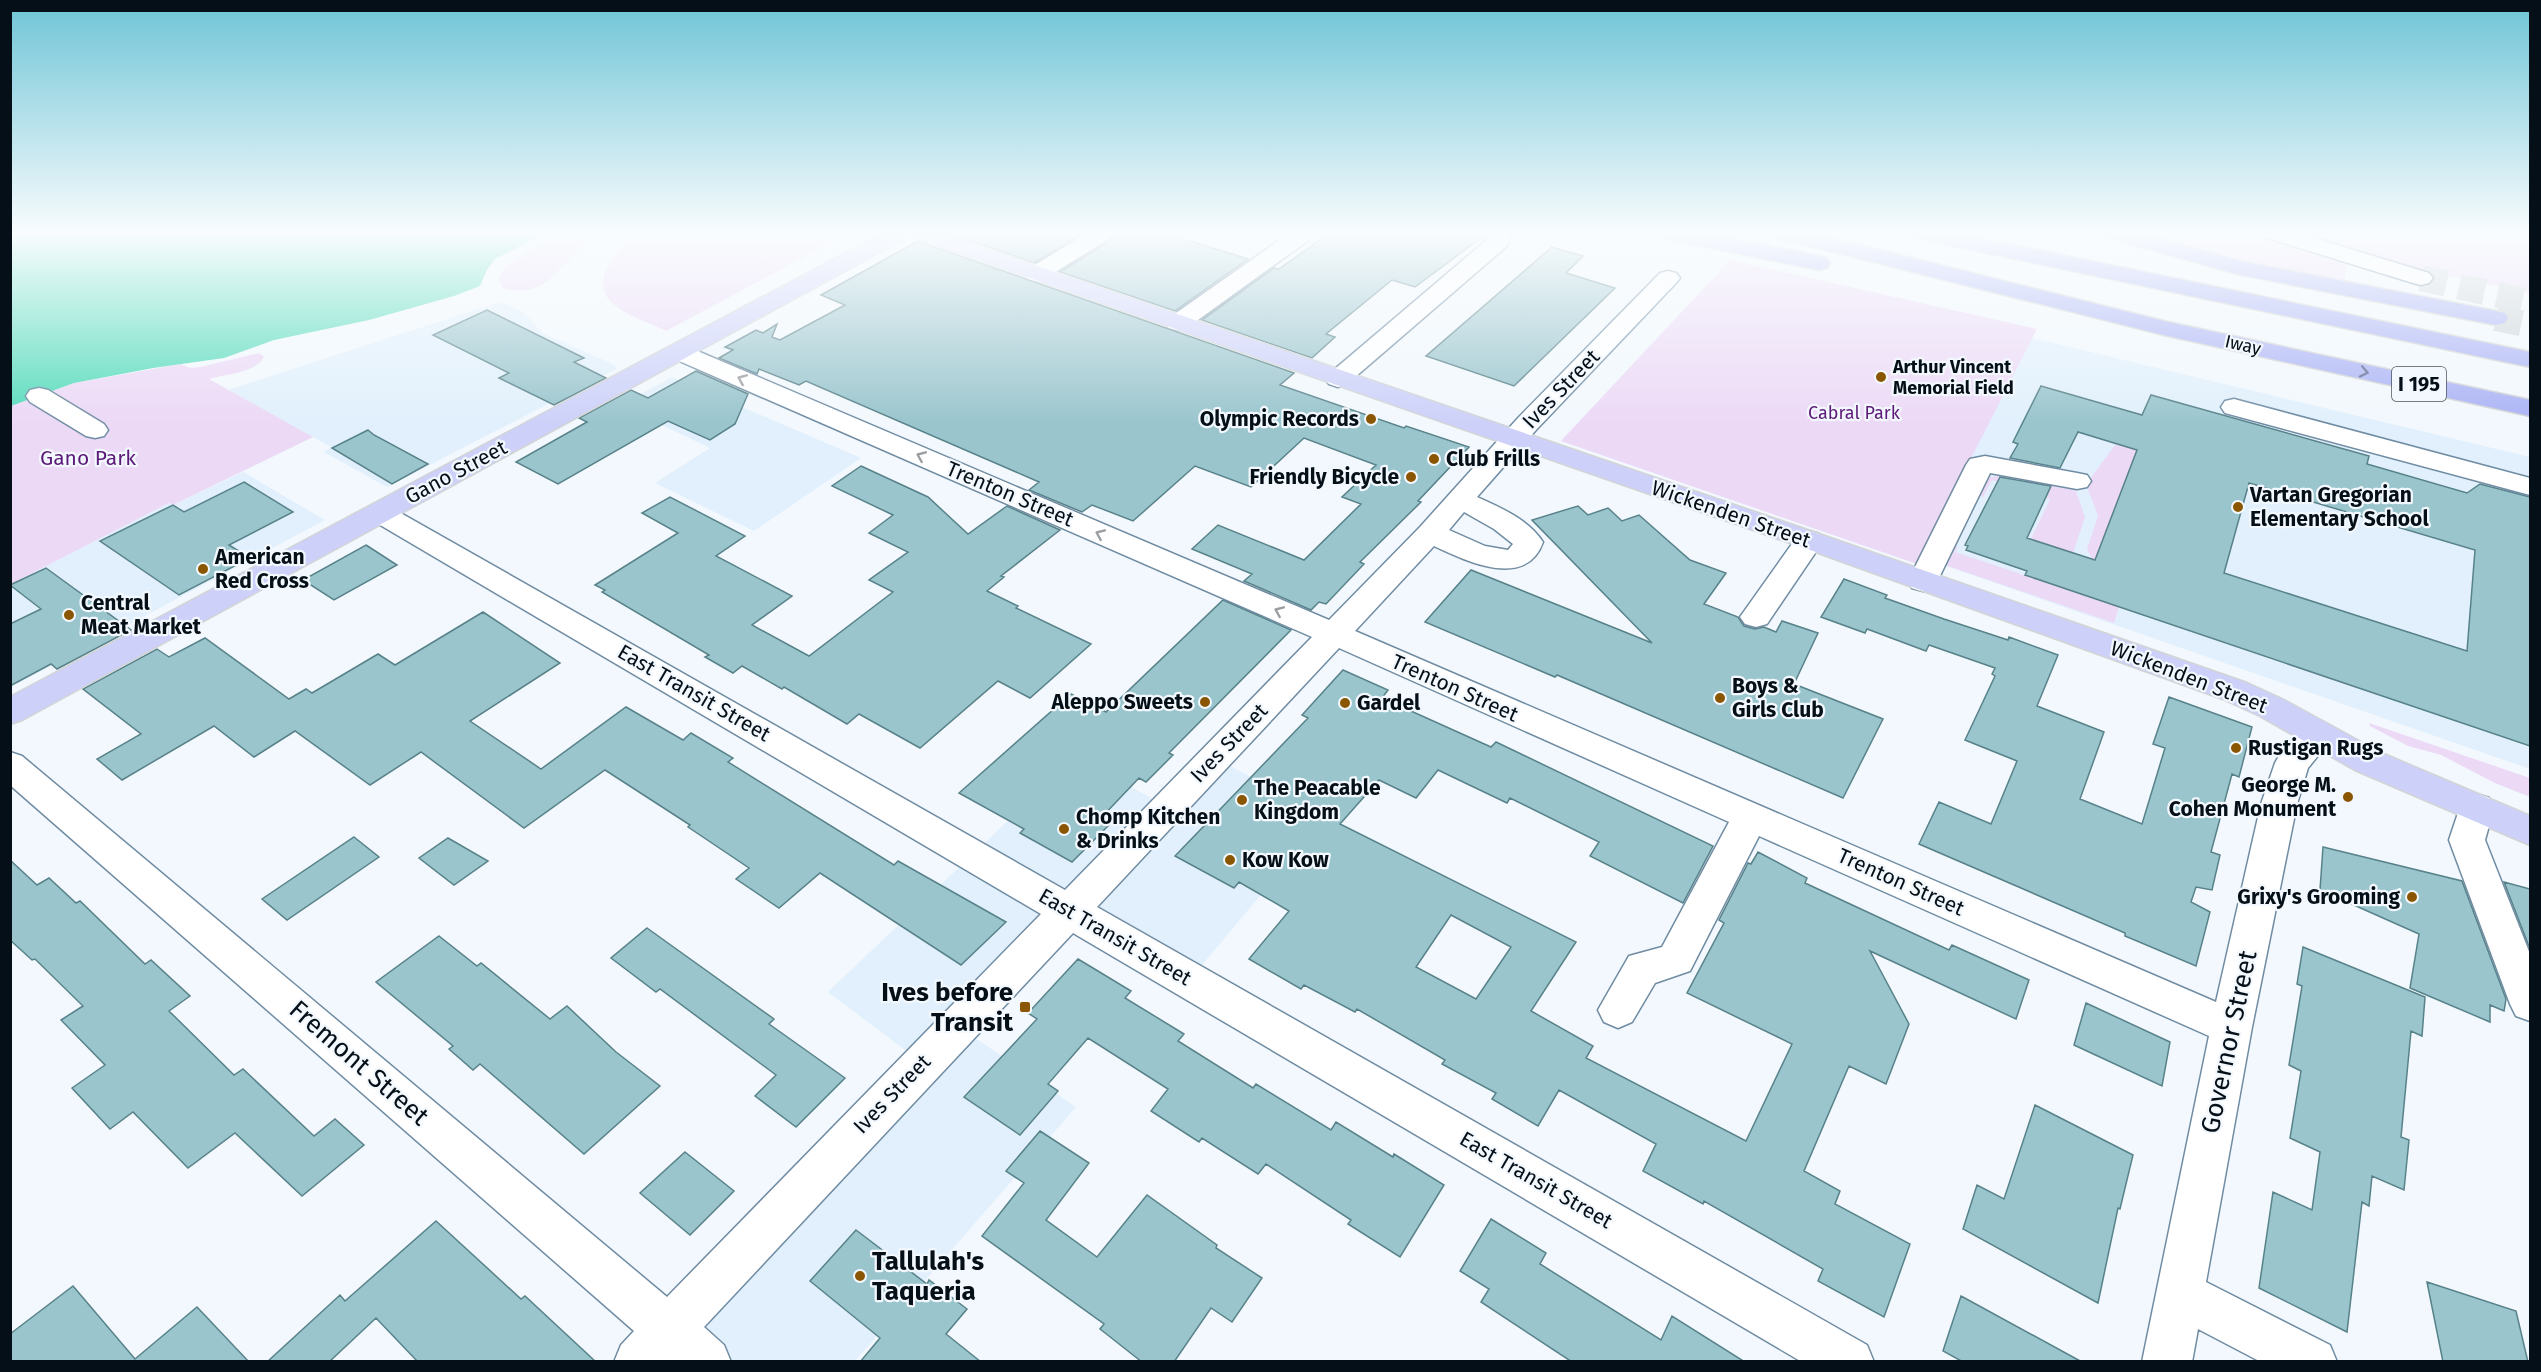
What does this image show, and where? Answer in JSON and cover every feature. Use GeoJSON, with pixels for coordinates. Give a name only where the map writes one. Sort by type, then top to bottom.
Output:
{"type":"FeatureCollection","features":[{"type":"Feature","properties":{"kind":"highway"},"geometry":{"type":"LineString","coordinates":[[1968,296],[2307,359]]}},
{"type":"Feature","properties":{"kind":"highway","name":"Iway"},"geometry":{"type":"LineString","coordinates":[[2035,296],[2530,408]]}},
{"type":"Feature","properties":{"kind":"highway","name":"I 195"},"geometry":{"type":"LineString","coordinates":[[2226,296],[2530,360]]}},
{"type":"Feature","properties":{"kind":"highway"},"geometry":{"type":"LineString","coordinates":[[2244,296],[2530,350]]}},
{"type":"Feature","properties":{"kind":"highway"},"geometry":{"type":"LineString","coordinates":[[2384,296],[2496,318]]}},
{"type":"Feature","properties":{"kind":"main road","name":"Gano Street"},"geometry":{"type":"LineString","coordinates":[[10,712],[783,296]]}},
{"type":"Feature","properties":{"kind":"main road","name":"Wickenden Street"},"geometry":{"type":"LineString","coordinates":[[1100,296],[1809,540],[2235,691],[2272,708],[2367,761],[2530,831]]}},
{"type":"Feature","properties":{"kind":"street"},"geometry":{"type":"LineString","coordinates":[[1178,323],[1216,296]]}},
{"type":"Feature","properties":{"kind":"street"},"geometry":{"type":"LineString","coordinates":[[1338,379],[1435,296]]}},
{"type":"Feature","properties":{"kind":"street","name":"Ives Street"},"geometry":{"type":"LineString","coordinates":[[638,1362],[1430,533],[1513,439],[1651,296]]}},
{"type":"Feature","properties":{"kind":"street","name":"Trenton Street"},"geometry":{"type":"LineString","coordinates":[[679,352],[1333,634],[2231,1027]]}},
{"type":"Feature","properties":{"kind":"street"},"geometry":{"type":"LineString","coordinates":[[39,396],[94,430]]}},
{"type":"Feature","properties":{"kind":"street"},"geometry":{"type":"LineString","coordinates":[[2234,407],[2530,487]]}},
{"type":"Feature","properties":{"kind":"street"},"geometry":{"type":"LineString","coordinates":[[1923,581],[1980,465],[1985,464],[2077,481]]}},
{"type":"Feature","properties":{"kind":"street"},"geometry":{"type":"LineString","coordinates":[[1430,533],[1501,561],[1516,559],[1524,551],[1528,542],[1519,531],[1493,515],[1460,500]]}},
{"type":"Feature","properties":{"kind":"street","name":"East Transit Street"},"geometry":{"type":"LineString","coordinates":[[380,513],[1850,1362]]}},
{"type":"Feature","properties":{"kind":"street"},"geometry":{"type":"LineString","coordinates":[[1756,617],[1809,540]]}},
{"type":"Feature","properties":{"kind":"street","name":"Governor Street"},"geometry":{"type":"LineString","coordinates":[[2167,1362],[2231,1027],[2279,804],[2292,763],[2318,735]]}},
{"type":"Feature","properties":{"kind":"street","name":"Fremont Street"},"geometry":{"type":"LineString","coordinates":[[10,765],[707,1362]]}},
{"type":"Feature","properties":{"kind":"street"},"geometry":{"type":"LineString","coordinates":[[2476,808],[2467,840],[2530,1004]]}},
{"type":"Feature","properties":{"kind":"street"},"geometry":{"type":"LineString","coordinates":[[1618,1010],[1643,968],[1664,965],[1676,958],[1750,817]]}},
{"type":"Feature","properties":{"kind":"street"},"geometry":{"type":"LineString","coordinates":[[2179,1294],[2313,1362]]}},
{"type":"Feature","properties":{"kind":"shaded area"},"geometry":{"type":"Polygon","coordinates":[[[11,296],[454,296],[369,320],[274,340],[224,358],[153,368],[74,383],[11,406],[11,296]]]}},
{"type":"Feature","properties":{"kind":"shaded area"},"geometry":{"type":"Polygon","coordinates":[[[500,302],[523,312],[544,334],[615,365],[616,369],[387,487],[324,452],[331,447],[228,390],[500,302]]]}},
{"type":"Feature","properties":{"kind":"shaded area","name":"Vartan Gregorian Elementary School"},"geometry":{"type":"Polygon","coordinates":[[[2032,338],[2530,457],[2530,769],[1920,557],[2032,338]]]}},
{"type":"Feature","properties":{"kind":"shaded area"},"geometry":{"type":"Polygon","coordinates":[[[672,377],[861,458],[754,531],[655,483],[710,448],[620,405],[672,377]]]}},
{"type":"Feature","properties":{"kind":"shaded area"},"geometry":{"type":"Polygon","coordinates":[[[243,472],[325,520],[11,687],[11,584],[169,503],[173,505],[243,472]]]}},
{"type":"Feature","properties":{"kind":"shaded area"},"geometry":{"type":"Polygon","coordinates":[[[1076,756],[1174,811],[1220,761],[1327,816],[1187,983],[1073,919],[968,1033],[1076,1107],[855,1361],[722,1361],[690,1331],[932,1070],[828,992],[1076,756]]]}},
{"type":"Feature","properties":{"kind":"green space"},"geometry":{"type":"Polygon","coordinates":[[[731,296],[666,331],[634,317],[616,306],[607,297],[731,296]]]}},
{"type":"Feature","properties":{"kind":"green space","name":"Cabral Park"},"geometry":{"type":"Polygon","coordinates":[[[1696,296],[1890,296],[2037,329],[1917,564],[1561,441],[1696,296]]]}},
{"type":"Feature","properties":{"kind":"green space","name":"Gano Park"},"geometry":{"type":"Polygon","coordinates":[[[259,353],[264,357],[247,370],[209,379],[313,437],[173,505],[169,503],[11,584],[11,406],[74,383],[181,364],[190,368],[200,367],[259,353]]]}},
{"type":"Feature","properties":{"kind":"green space"},"geometry":{"type":"Polygon","coordinates":[[[2116,444],[2137,450],[2094,563],[2087,549],[2098,516],[2086,484],[2116,444]]]}},
{"type":"Feature","properties":{"kind":"green space"},"geometry":{"type":"Polygon","coordinates":[[[1998,476],[2073,483],[2085,517],[2073,553],[2031,539],[2050,499],[1992,480],[1983,497],[1977,495],[1984,478],[1998,476]]]}},
{"type":"Feature","properties":{"kind":"green space"},"geometry":{"type":"Polygon","coordinates":[[[1952,545],[1958,547],[1955,552],[2119,607],[2114,623],[1942,564],[1952,545]]]}},
{"type":"Feature","properties":{"kind":"green space"},"geometry":{"type":"Polygon","coordinates":[[[2369,723],[2530,778],[2530,797],[2495,783],[2441,755],[2408,746],[2370,726],[2369,723]]]}},
{"type":"Feature","properties":{"kind":"building"},"geometry":{"type":"Polygon","coordinates":[[[823,296],[1075,296],[1294,373],[1280,385],[1404,428],[1406,426],[1469,447],[1418,501],[1421,502],[1360,562],[1364,564],[1326,604],[1319,602],[1311,610],[1244,581],[1252,574],[1192,549],[1218,525],[1304,560],[1361,504],[1342,497],[1376,465],[1304,438],[1251,487],[1195,466],[1133,521],[1092,505],[1082,512],[1029,490],[1039,482],[806,381],[799,385],[759,369],[757,374],[719,358],[733,350],[725,347],[756,330],[763,333],[777,324],[772,337],[780,340],[845,305],[823,296]]]}},
{"type":"Feature","properties":{"kind":"building"},"geometry":{"type":"Polygon","coordinates":[[[1131,296],[1196,296],[1175,311],[1131,296]]]}},
{"type":"Feature","properties":{"kind":"building"},"geometry":{"type":"Polygon","coordinates":[[[1235,296],[1372,296],[1326,334],[1335,337],[1312,358],[1202,320],[1235,296]]]}},
{"type":"Feature","properties":{"kind":"building"},"geometry":{"type":"Polygon","coordinates":[[[1495,296],[1607,296],[1514,386],[1426,356],[1495,296]]]}},
{"type":"Feature","properties":{"kind":"building"},"geometry":{"type":"Polygon","coordinates":[[[487,310],[584,358],[574,362],[606,378],[554,405],[499,378],[509,373],[433,335],[487,310]]]}},
{"type":"Feature","properties":{"kind":"building"},"geometry":{"type":"Polygon","coordinates":[[[696,371],[748,394],[735,424],[710,440],[668,421],[558,484],[516,462],[587,422],[579,418],[631,390],[648,398],[696,371]]]}},
{"type":"Feature","properties":{"kind":"building"},"geometry":{"type":"Polygon","coordinates":[[[2041,386],[2142,415],[2151,395],[2369,456],[2367,464],[2467,493],[2480,484],[2530,497],[2530,746],[2025,575],[2027,571],[1966,550],[1968,546],[1965,545],[2000,477],[2051,486],[2027,538],[2095,560],[2137,450],[2078,432],[2060,468],[2010,458],[2018,444],[2013,442],[2041,386]],[[2249,483],[2224,573],[2467,651],[2475,550],[2249,483]]]}},
{"type":"Feature","properties":{"kind":"building"},"geometry":{"type":"Polygon","coordinates":[[[368,430],[428,464],[392,484],[332,448],[368,430]]]}},
{"type":"Feature","properties":{"kind":"building"},"geometry":{"type":"Polygon","coordinates":[[[861,466],[928,497],[968,534],[1007,506],[1060,530],[1001,576],[1004,577],[987,591],[1018,606],[1016,608],[1091,644],[1030,698],[998,681],[920,748],[859,714],[847,724],[784,687],[782,689],[742,666],[733,673],[705,657],[709,655],[602,592],[605,590],[595,585],[678,533],[642,513],[670,497],[745,536],[716,556],[792,596],[752,625],[809,656],[893,592],[869,580],[908,552],[869,533],[893,515],[832,486],[861,466]]]}},
{"type":"Feature","properties":{"kind":"building"},"geometry":{"type":"Polygon","coordinates":[[[244,482],[293,512],[229,545],[250,558],[179,595],[100,541],[173,505],[184,512],[244,482]]]}},
{"type":"Feature","properties":{"kind":"building","name":"Boys & Girls Club"},"geometry":{"type":"Polygon","coordinates":[[[1578,506],[1588,515],[1608,508],[1622,521],[1639,515],[1690,560],[1726,573],[1704,604],[1738,617],[1744,626],[1755,629],[1764,627],[1776,632],[1782,621],[1818,633],[1794,684],[1883,719],[1843,798],[1557,675],[1555,677],[1425,622],[1471,570],[1652,643],[1532,520],[1578,506]]]}},
{"type":"Feature","properties":{"kind":"building"},"geometry":{"type":"Polygon","coordinates":[[[366,545],[397,565],[334,600],[303,580],[366,545]]]}},
{"type":"Feature","properties":{"kind":"building","name":"Central Meat Market"},"geometry":{"type":"Polygon","coordinates":[[[46,568],[131,630],[57,669],[51,664],[10,686],[10,624],[41,609],[10,585],[46,568]]]}},
{"type":"Feature","properties":{"kind":"building"},"geometry":{"type":"Polygon","coordinates":[[[1844,579],[1887,595],[1885,598],[1944,619],[2008,640],[2009,637],[2058,655],[2037,706],[2104,732],[2080,799],[2142,824],[2165,748],[2153,744],[2169,697],[2252,727],[2239,777],[2232,774],[2211,852],[2220,855],[2212,890],[2196,887],[2191,902],[2210,912],[2196,966],[1919,844],[1939,802],[1991,824],[2017,761],[1965,740],[1995,676],[1992,674],[1995,668],[1929,645],[1926,651],[1867,629],[1865,633],[1821,617],[1844,579]]]}},
{"type":"Feature","properties":{"kind":"building"},"geometry":{"type":"Polygon","coordinates":[[[1223,600],[1291,630],[1169,753],[1173,755],[1146,782],[1139,778],[1099,820],[1109,825],[1072,862],[1020,833],[1024,829],[959,793],[1071,694],[1106,712],[1223,600]]]}},
{"type":"Feature","properties":{"kind":"building"},"geometry":{"type":"Polygon","coordinates":[[[483,612],[560,663],[470,721],[541,769],[626,707],[683,740],[691,733],[733,758],[728,762],[894,865],[898,861],[1006,922],[961,965],[820,873],[779,908],[736,879],[749,868],[688,827],[690,825],[605,770],[524,828],[421,752],[370,785],[295,731],[254,757],[214,726],[122,780],[97,759],[141,734],[83,689],[157,649],[169,657],[205,638],[289,699],[306,689],[312,693],[378,654],[395,665],[483,612]]]}},
{"type":"Feature","properties":{"kind":"building"},"geometry":{"type":"Polygon","coordinates":[[[1343,670],[1388,690],[1382,698],[1491,747],[1496,742],[1713,846],[1683,903],[1590,856],[1599,842],[1510,798],[1507,803],[1438,770],[1416,798],[1379,780],[1340,824],[1576,942],[1531,1011],[1593,1046],[1586,1058],[1746,1141],[1792,1044],[1687,993],[1724,923],[1719,920],[1748,863],[1751,864],[1758,852],[1807,878],[1805,883],[1949,950],[1952,945],[2029,980],[2016,1019],[1870,951],[1909,1024],[1886,1084],[1849,1066],[1804,1171],[1840,1191],[1835,1204],[1910,1244],[1884,1317],[1818,1281],[1823,1269],[1704,1201],[1703,1204],[1643,1171],[1656,1144],[1559,1090],[1538,1126],[1492,1099],[1496,1093],[1442,1064],[1445,1060],[1357,1009],[1355,1012],[1304,985],[1301,989],[1249,959],[1289,911],[1239,882],[1234,888],[1175,856],[1308,718],[1302,715],[1343,670]],[[1451,915],[1416,967],[1476,999],[1511,947],[1451,915]]]}},
{"type":"Feature","properties":{"kind":"building"},"geometry":{"type":"Polygon","coordinates":[[[354,837],[379,857],[287,920],[262,899],[354,837]]]}},
{"type":"Feature","properties":{"kind":"building"},"geometry":{"type":"Polygon","coordinates":[[[448,838],[488,861],[454,885],[419,858],[448,838]]]}},
{"type":"Feature","properties":{"kind":"building"},"geometry":{"type":"Polygon","coordinates":[[[2323,847],[2462,881],[2506,999],[2504,1011],[2490,1005],[2490,1022],[2410,988],[2419,934],[2320,890],[2323,847]]]}},
{"type":"Feature","properties":{"kind":"building"},"geometry":{"type":"Polygon","coordinates":[[[10,860],[37,885],[49,878],[76,903],[80,901],[145,964],[151,960],[190,996],[169,1011],[234,1075],[243,1069],[314,1136],[335,1119],[364,1145],[302,1196],[235,1133],[188,1168],[133,1112],[110,1129],[72,1088],[105,1065],[61,1020],[83,1006],[35,959],[32,960],[10,940],[10,860]]]}},
{"type":"Feature","properties":{"kind":"building"},"geometry":{"type":"Polygon","coordinates":[[[2504,882],[2530,889],[2530,949],[2504,882]]]}},
{"type":"Feature","properties":{"kind":"building"},"geometry":{"type":"Polygon","coordinates":[[[647,928],[774,1019],[769,1024],[845,1078],[796,1127],[755,1096],[776,1075],[660,989],[656,992],[611,958],[647,928]]]}},
{"type":"Feature","properties":{"kind":"building"},"geometry":{"type":"Polygon","coordinates":[[[439,936],[477,966],[481,963],[550,1019],[567,1006],[616,1052],[660,1086],[584,1154],[480,1064],[473,1070],[449,1049],[453,1046],[376,982],[439,936]]]}},
{"type":"Feature","properties":{"kind":"building"},"geometry":{"type":"Polygon","coordinates":[[[2303,947],[2425,997],[2422,1036],[2411,1031],[2401,1137],[2409,1140],[2404,1190],[2372,1176],[2369,1206],[2362,1202],[2347,1332],[2259,1288],[2273,1192],[2312,1210],[2320,1152],[2290,1138],[2301,1071],[2289,1065],[2302,986],[2297,984],[2303,947]]]}},
{"type":"Feature","properties":{"kind":"building"},"geometry":{"type":"Polygon","coordinates":[[[1078,959],[1131,991],[1125,998],[1184,1034],[1178,1041],[1253,1088],[1256,1084],[1331,1130],[1336,1122],[1444,1185],[1400,1257],[1348,1224],[1351,1220],[1266,1164],[1258,1174],[1202,1138],[1199,1142],[1151,1111],[1168,1089],[1088,1038],[1048,1084],[1058,1091],[1020,1135],[964,1097],[1037,1019],[1028,1013],[1078,959]]]}},
{"type":"Feature","properties":{"kind":"building"},"geometry":{"type":"Polygon","coordinates":[[[2086,1003],[2170,1042],[2162,1086],[2074,1045],[2086,1003]]]}},
{"type":"Feature","properties":{"kind":"building"},"geometry":{"type":"Polygon","coordinates":[[[2035,1105],[2133,1155],[2120,1209],[2118,1208],[2098,1303],[1963,1229],[1977,1185],[2004,1199],[2035,1105]]]}},
{"type":"Feature","properties":{"kind":"building"},"geometry":{"type":"Polygon","coordinates":[[[1040,1131],[1089,1163],[1046,1220],[1097,1257],[1147,1195],[1217,1245],[1216,1248],[1262,1278],[1232,1322],[1211,1308],[1174,1362],[1142,1362],[1100,1329],[1104,1324],[982,1236],[1024,1183],[1006,1171],[1040,1131]]]}},
{"type":"Feature","properties":{"kind":"building"},"geometry":{"type":"Polygon","coordinates":[[[685,1152],[734,1191],[690,1235],[640,1193],[685,1152]]]}},
{"type":"Feature","properties":{"kind":"building"},"geometry":{"type":"Polygon","coordinates":[[[1491,1219],[1546,1253],[1540,1264],[1661,1340],[1672,1316],[1745,1362],[1572,1362],[1481,1302],[1489,1289],[1460,1271],[1491,1219]]]}},
{"type":"Feature","properties":{"kind":"building"},"geometry":{"type":"Polygon","coordinates":[[[436,1221],[521,1299],[525,1296],[596,1362],[418,1362],[376,1318],[329,1362],[267,1362],[340,1295],[345,1301],[436,1221]]]}},
{"type":"Feature","properties":{"kind":"building"},"geometry":{"type":"Polygon","coordinates":[[[856,1230],[927,1284],[929,1280],[967,1309],[946,1334],[981,1362],[860,1362],[880,1338],[810,1281],[856,1230]]]}},
{"type":"Feature","properties":{"kind":"building"},"geometry":{"type":"Polygon","coordinates":[[[2427,1282],[2516,1311],[2528,1362],[2443,1362],[2427,1282]]]}},
{"type":"Feature","properties":{"kind":"building"},"geometry":{"type":"Polygon","coordinates":[[[73,1286],[135,1359],[197,1307],[249,1362],[10,1362],[10,1334],[73,1286]]]}},
{"type":"Feature","properties":{"kind":"building"},"geometry":{"type":"Polygon","coordinates":[[[1961,1296],[2082,1362],[1963,1362],[1943,1351],[1961,1296]]]}},
{"type":"Feature","properties":{"kind":"tunnel"},"geometry":{"type":"LineString","coordinates":[[2503,296],[2530,302]]}},
{"type":"Feature","properties":{"kind":"tunnel"},"geometry":{"type":"LineString","coordinates":[[2496,318],[2530,325]]}},
{"type":"Feature","properties":{"kind":"place","name":"Arthur Vincent Memorial Field"},"geometry":{"type":"Point","coordinates":[1881,377]}},
{"type":"Feature","properties":{"kind":"place","name":"Olympic Records"},"geometry":{"type":"Point","coordinates":[1371,419]}},
{"type":"Feature","properties":{"kind":"place","name":"Club Frills"},"geometry":{"type":"Point","coordinates":[1434,459]}},
{"type":"Feature","properties":{"kind":"place","name":"Friendly Bicycle"},"geometry":{"type":"Point","coordinates":[1411,477]}},
{"type":"Feature","properties":{"kind":"place","name":"Vartan Gregorian Elementary School"},"geometry":{"type":"Point","coordinates":[2238,507]}},
{"type":"Feature","properties":{"kind":"place","name":"American Red Cross"},"geometry":{"type":"Point","coordinates":[203,569]}},
{"type":"Feature","properties":{"kind":"place","name":"Central Meat Market"},"geometry":{"type":"Point","coordinates":[69,615]}},
{"type":"Feature","properties":{"kind":"place","name":"Boys & Girls Club"},"geometry":{"type":"Point","coordinates":[1720,698]}},
{"type":"Feature","properties":{"kind":"place","name":"Aleppo Sweets"},"geometry":{"type":"Point","coordinates":[1205,702]}},
{"type":"Feature","properties":{"kind":"place","name":"Gardel"},"geometry":{"type":"Point","coordinates":[1345,703]}},
{"type":"Feature","properties":{"kind":"place","name":"Rustigan Rugs"},"geometry":{"type":"Point","coordinates":[2236,748]}},
{"type":"Feature","properties":{"kind":"place","name":"George M. Cohen Monument"},"geometry":{"type":"Point","coordinates":[2348,797]}},
{"type":"Feature","properties":{"kind":"place","name":"The Peacable Kingdom"},"geometry":{"type":"Point","coordinates":[1242,800]}},
{"type":"Feature","properties":{"kind":"place","name":"Chomp Kitchen & Drinks"},"geometry":{"type":"Point","coordinates":[1064,829]}},
{"type":"Feature","properties":{"kind":"place","name":"Kow Kow"},"geometry":{"type":"Point","coordinates":[1230,860]}},
{"type":"Feature","properties":{"kind":"place","name":"Grixy's Grooming"},"geometry":{"type":"Point","coordinates":[2412,897]}},
{"type":"Feature","properties":{"kind":"place","name":"Ives before Transit"},"geometry":{"type":"Point","coordinates":[1025,1007]}},
{"type":"Feature","properties":{"kind":"place","name":"Tallulah's Taqueria"},"geometry":{"type":"Point","coordinates":[860,1276]}}]}
